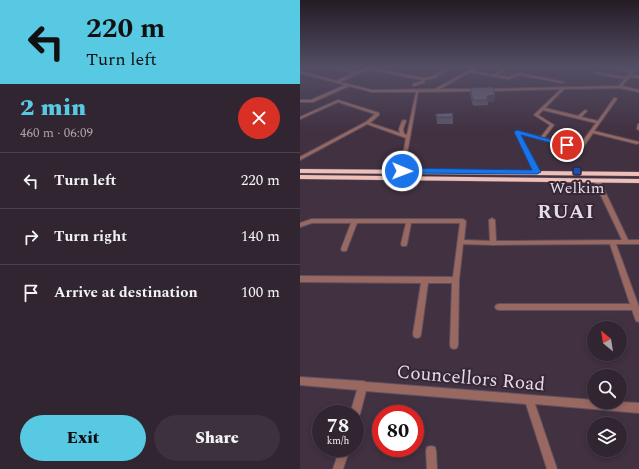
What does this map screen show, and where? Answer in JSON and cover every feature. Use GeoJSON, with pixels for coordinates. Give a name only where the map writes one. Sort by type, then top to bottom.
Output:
{"type":"FeatureCollection","features":[{"type":"Feature","properties":{"kind":"highway"},"geometry":{"type":"LineString","coordinates":[[300,171],[639,174]]}},
{"type":"Feature","properties":{"kind":"highway"},"geometry":{"type":"LineString","coordinates":[[300,177],[639,181]]}},
{"type":"Feature","properties":{"kind":"street"},"geometry":{"type":"LineString","coordinates":[[300,101],[308,102],[341,89]]}},
{"type":"Feature","properties":{"kind":"street"},"geometry":{"type":"LineString","coordinates":[[365,89],[377,91],[417,92],[566,89]]}},
{"type":"Feature","properties":{"kind":"street"},"geometry":{"type":"LineString","coordinates":[[435,91],[439,89]]}},
{"type":"Feature","properties":{"kind":"street"},"geometry":{"type":"LineString","coordinates":[[542,138],[552,125],[549,122],[536,117],[563,89]]}},
{"type":"Feature","properties":{"kind":"street"},"geometry":{"type":"LineString","coordinates":[[629,89],[639,91]]}},
{"type":"Feature","properties":{"kind":"street"},"geometry":{"type":"LineString","coordinates":[[402,171],[417,92]]}},
{"type":"Feature","properties":{"kind":"street"},"geometry":{"type":"LineString","coordinates":[[300,159],[367,123],[378,114],[324,96]]}},
{"type":"Feature","properties":{"kind":"street"},"geometry":{"type":"LineString","coordinates":[[537,172],[516,132],[580,148],[593,132],[615,99]]}},
{"type":"Feature","properties":{"kind":"street"},"geometry":{"type":"LineString","coordinates":[[300,118],[338,100]]}},
{"type":"Feature","properties":{"kind":"street"},"geometry":{"type":"LineString","coordinates":[[543,109],[599,122]]}},
{"type":"Feature","properties":{"kind":"street"},"geometry":{"type":"LineString","coordinates":[[579,117],[584,111]]}},
{"type":"Feature","properties":{"kind":"street"},"geometry":{"type":"LineString","coordinates":[[402,135],[401,129],[404,121]]}},
{"type":"Feature","properties":{"kind":"street"},"geometry":{"type":"LineString","coordinates":[[367,123],[408,137]]}},
{"type":"Feature","properties":{"kind":"street"},"geometry":{"type":"LineString","coordinates":[[593,132],[636,142]]}},
{"type":"Feature","properties":{"kind":"street"},"geometry":{"type":"LineString","coordinates":[[598,183],[626,242]]}},
{"type":"Feature","properties":{"kind":"street"},"geometry":{"type":"LineString","coordinates":[[492,220],[493,243]]}},
{"type":"Feature","properties":{"kind":"street"},"geometry":{"type":"LineString","coordinates":[[300,225],[312,221],[463,221],[456,280],[454,345]]}},
{"type":"Feature","properties":{"kind":"street"},"geometry":{"type":"LineString","coordinates":[[344,249],[355,221]]}},
{"type":"Feature","properties":{"kind":"street"},"geometry":{"type":"LineString","coordinates":[[404,244],[408,221]]}},
{"type":"Feature","properties":{"kind":"street"},"geometry":{"type":"LineString","coordinates":[[460,242],[639,242]]}},
{"type":"Feature","properties":{"kind":"street"},"geometry":{"type":"LineString","coordinates":[[612,242],[639,319]]}},
{"type":"Feature","properties":{"kind":"street"},"geometry":{"type":"LineString","coordinates":[[300,279],[456,280]]}},
{"type":"Feature","properties":{"kind":"street"},"geometry":{"type":"LineString","coordinates":[[417,334],[425,280]]}},
{"type":"Feature","properties":{"kind":"street"},"geometry":{"type":"LineString","coordinates":[[499,307],[635,307]]}},
{"type":"Feature","properties":{"kind":"street","name":"Councellors Road"},"geometry":{"type":"LineString","coordinates":[[300,381],[639,408]]}},
{"type":"Feature","properties":{"kind":"street"},"geometry":{"type":"LineString","coordinates":[[357,405],[363,385]]}},
{"type":"Feature","properties":{"kind":"street"},"geometry":{"type":"LineString","coordinates":[[529,399],[552,469]]}},
{"type":"Feature","properties":{"kind":"street"},"geometry":{"type":"LineString","coordinates":[[431,451],[432,469]]}},
{"type":"Feature","properties":{"kind":"street"},"geometry":{"type":"LineString","coordinates":[[338,469],[342,457]]}},
{"type":"Feature","properties":{"kind":"building"},"geometry":{"type":"Polygon","coordinates":[[[470,89],[493,89],[495,95],[487,96],[488,100],[473,100],[470,89]]]}},
{"type":"Feature","properties":{"kind":"building"},"geometry":{"type":"Polygon","coordinates":[[[453,113],[452,117],[436,117],[436,114],[453,113]]]}},
{"type":"Feature","properties":{"kind":"place","name":"Welkim"},"geometry":{"type":"Point","coordinates":[577,171]}},
{"type":"Feature","properties":{"kind":"district","name":"RUAI"},"geometry":{"type":"Point","coordinates":[566,211]}},
{"type":"Feature","properties":{"kind":"route"},"geometry":{"type":"LineString","coordinates":[[402,171],[537,172],[522,145],[519,134],[516,132],[567,145]]}}]}
